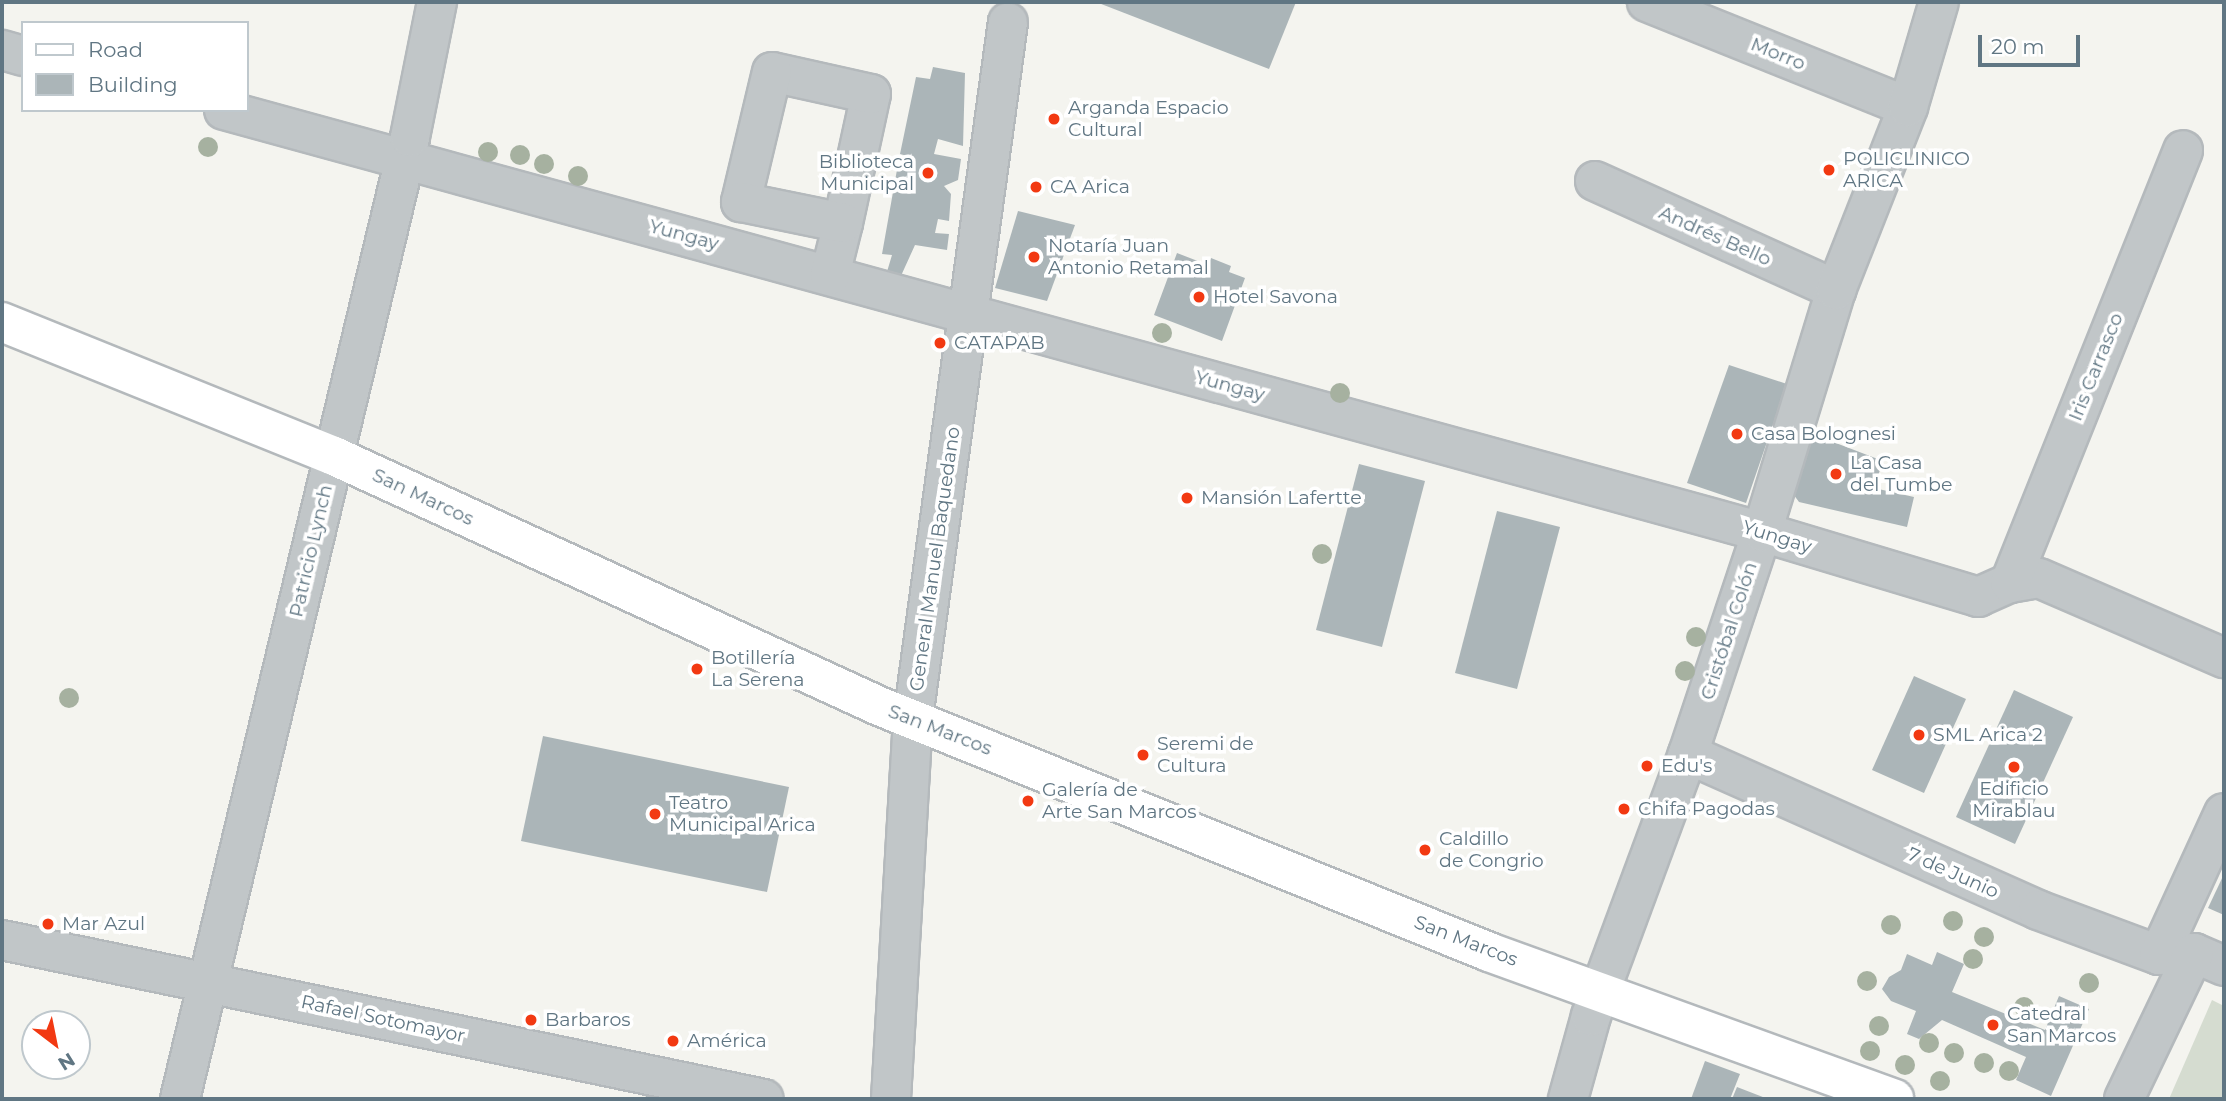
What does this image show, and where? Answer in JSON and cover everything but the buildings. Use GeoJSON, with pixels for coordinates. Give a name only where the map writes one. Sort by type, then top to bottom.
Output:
{"type":"FeatureCollection","features":[{"type":"Feature","properties":{"kind":"main road","name":"San Marcos"},"geometry":{"type":"LineString","coordinates":[[2,322],[334,456],[913,718],[1489,952],[1600,990],[1894,1099]]}},
{"type":"Feature","properties":{"kind":"street","name":"Patricio Lynch"},"geometry":{"type":"LineString","coordinates":[[180,1099],[405,159],[437,2]]}},
{"type":"Feature","properties":{"kind":"street","name":"Morro"},"geometry":{"type":"LineString","coordinates":[[1647,2],[1908,107]]}},
{"type":"Feature","properties":{"kind":"street","name":"Cristóbal Colón"},"geometry":{"type":"LineString","coordinates":[[1568,1099],[1600,990],[1688,754],[1762,532],[1836,290],[1908,107],[1939,2]]}},
{"type":"Feature","properties":{"kind":"street","name":"General Manuel Baquedano"},"geometry":{"type":"LineString","coordinates":[[891,1099],[913,718],[1008,22]]}},
{"type":"Feature","properties":{"kind":"street"},"geometry":{"type":"LineString","coordinates":[[2,50],[21,55]]}},
{"type":"Feature","properties":{"kind":"street","name":"Yungay"},"geometry":{"type":"LineString","coordinates":[[231,112],[1762,532],[1978,597],[2010,583],[2039,578],[2224,658]]}},
{"type":"Feature","properties":{"kind":"street","name":"Iris Carrasco"},"geometry":{"type":"LineString","coordinates":[[2010,583],[2183,150]]}},
{"type":"Feature","properties":{"kind":"street","name":"Andrés Bello"},"geometry":{"type":"LineString","coordinates":[[1595,181],[1836,290]]}},
{"type":"Feature","properties":{"kind":"street"},"geometry":{"type":"LineString","coordinates":[[830,275],[843,223]]}},
{"type":"Feature","properties":{"kind":"street","name":"7 de Junio"},"geometry":{"type":"LineString","coordinates":[[1688,754],[2038,910],[2192,958]]}},
{"type":"Feature","properties":{"kind":"street"},"geometry":{"type":"LineString","coordinates":[[2124,1099],[2192,958],[2224,813]]}},
{"type":"Feature","properties":{"kind":"street","name":"Rafael Sotomayor"},"geometry":{"type":"LineString","coordinates":[[2,940],[764,1099]]}},
{"type":"Feature","properties":{"kind":"shaded area"},"geometry":{"type":"Polygon","coordinates":[[[2212,1000],[2224,1006],[2224,1099],[2169,1099],[2212,1000]]]}},
{"type":"Feature","properties":{"kind":"place","name":"Arganda Espacio Cultural"},"geometry":{"type":"Point","coordinates":[1054,119]}},
{"type":"Feature","properties":{"kind":"place","name":"POLICLINICO ARICA"},"geometry":{"type":"Point","coordinates":[1829,170]}},
{"type":"Feature","properties":{"kind":"place","name":"Biblioteca Municipal"},"geometry":{"type":"Point","coordinates":[928,173]}},
{"type":"Feature","properties":{"kind":"place","name":"CA Arica"},"geometry":{"type":"Point","coordinates":[1036,187]}},
{"type":"Feature","properties":{"kind":"place","name":"Notaría Juan Antonio Retamal"},"geometry":{"type":"Point","coordinates":[1034,257]}},
{"type":"Feature","properties":{"kind":"place","name":"Hotel Savona"},"geometry":{"type":"Point","coordinates":[1199,297]}},
{"type":"Feature","properties":{"kind":"place","name":"CATAPAB"},"geometry":{"type":"Point","coordinates":[940,343]}},
{"type":"Feature","properties":{"kind":"place","name":"Casa Bolognesi"},"geometry":{"type":"Point","coordinates":[1737,434]}},
{"type":"Feature","properties":{"kind":"place","name":"La Casa del Tumbe"},"geometry":{"type":"Point","coordinates":[1836,474]}},
{"type":"Feature","properties":{"kind":"place","name":"Mansión Lafertte"},"geometry":{"type":"Point","coordinates":[1187,498]}},
{"type":"Feature","properties":{"kind":"place","name":"Botillería La Serena"},"geometry":{"type":"Point","coordinates":[697,669]}},
{"type":"Feature","properties":{"kind":"place","name":"SML Arica 2"},"geometry":{"type":"Point","coordinates":[1919,735]}},
{"type":"Feature","properties":{"kind":"place","name":"Seremi de Cultura"},"geometry":{"type":"Point","coordinates":[1143,755]}},
{"type":"Feature","properties":{"kind":"place","name":"Edu's"},"geometry":{"type":"Point","coordinates":[1647,766]}},
{"type":"Feature","properties":{"kind":"place","name":"Edificio Mirablau"},"geometry":{"type":"Point","coordinates":[2014,767]}},
{"type":"Feature","properties":{"kind":"place","name":"Galería de Arte San Marcos"},"geometry":{"type":"Point","coordinates":[1028,801]}},
{"type":"Feature","properties":{"kind":"place","name":"Chifa Pagodas"},"geometry":{"type":"Point","coordinates":[1624,809]}},
{"type":"Feature","properties":{"kind":"place","name":"Teatro Municipal Arica"},"geometry":{"type":"Point","coordinates":[655,814]}},
{"type":"Feature","properties":{"kind":"place","name":"Caldillo de Congrio"},"geometry":{"type":"Point","coordinates":[1425,850]}},
{"type":"Feature","properties":{"kind":"place","name":"Mar Azul"},"geometry":{"type":"Point","coordinates":[48,924]}},
{"type":"Feature","properties":{"kind":"place","name":"Barbaros"},"geometry":{"type":"Point","coordinates":[531,1020]}},
{"type":"Feature","properties":{"kind":"place","name":"Catedral San Marcos"},"geometry":{"type":"Point","coordinates":[1993,1025]}},
{"type":"Feature","properties":{"kind":"place","name":"América"},"geometry":{"type":"Point","coordinates":[673,1041]}}]}
